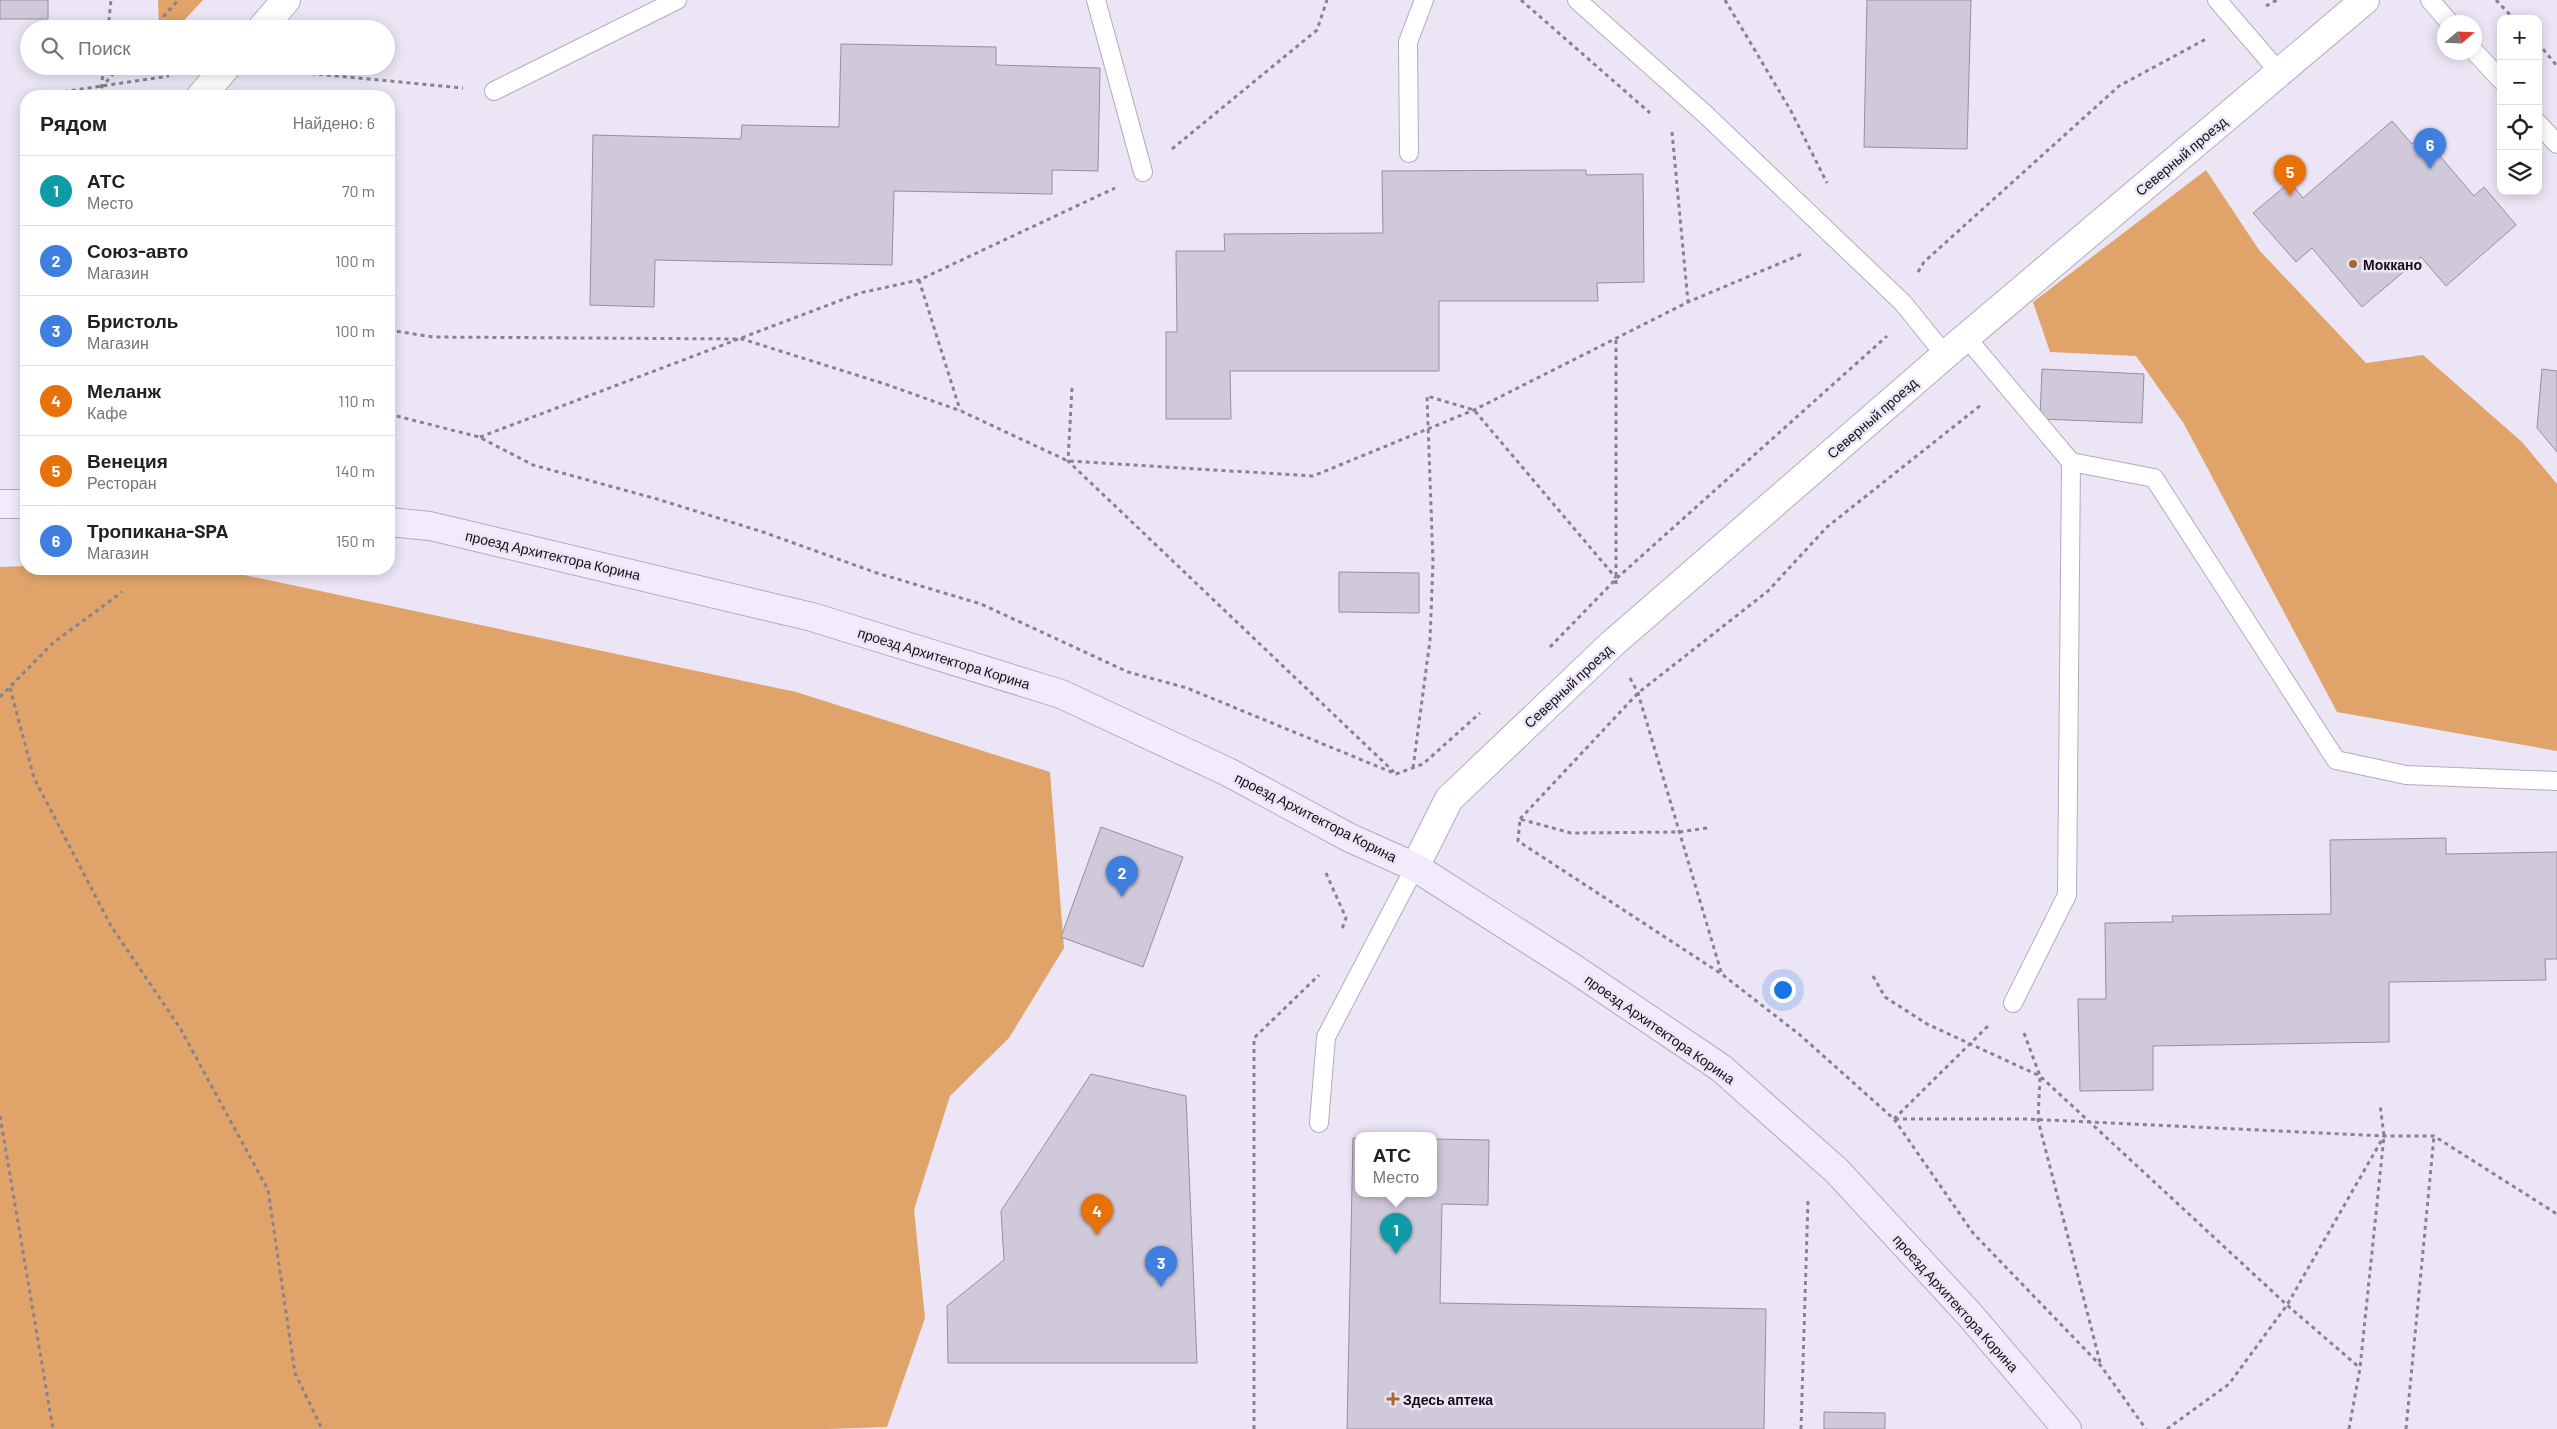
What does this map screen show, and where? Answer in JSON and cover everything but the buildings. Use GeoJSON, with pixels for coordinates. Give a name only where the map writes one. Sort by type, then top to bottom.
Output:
{"type":"FeatureCollection","features":[{"type":"Feature","properties":{"kind":"street"},"geometry":{"type":"LineString","coordinates":[[269,20],[286,0]]}},
{"type":"Feature","properties":{"kind":"street","name":"Северный проезд"},"geometry":{"type":"LineString","coordinates":[[1415,867],[1449,800],[1613,643],[1966,337],[2365,0]]}},
{"type":"Feature","properties":{"kind":"street"},"geometry":{"type":"LineString","coordinates":[[206,90],[219,75]]}},
{"type":"Feature","properties":{"kind":"street"},"geometry":{"type":"LineString","coordinates":[[0,504],[20,504]]}},
{"type":"Feature","properties":{"kind":"street","name":"проезд Архитектора Корина"},"geometry":{"type":"LineString","coordinates":[[395,523],[430,526],[812,617],[1061,694],[1228,772],[1350,838],[1415,867],[1573,968],[1721,1068],[1837,1171],[1970,1315],[2067,1429]]}},
{"type":"Feature","properties":{"kind":"lane"},"geometry":{"type":"LineString","coordinates":[[494,90],[677,0]]}},
{"type":"Feature","properties":{"kind":"lane"},"geometry":{"type":"LineString","coordinates":[[1096,0],[1143,172]]}},
{"type":"Feature","properties":{"kind":"lane"},"geometry":{"type":"LineString","coordinates":[[1409,154],[1408,42],[1424,0]]}},
{"type":"Feature","properties":{"kind":"lane"},"geometry":{"type":"LineString","coordinates":[[1577,0],[1706,115],[1903,303],[1945,355]]}},
{"type":"Feature","properties":{"kind":"lane"},"geometry":{"type":"LineString","coordinates":[[2218,0],[2279,72]]}},
{"type":"Feature","properties":{"kind":"lane"},"geometry":{"type":"LineString","coordinates":[[2430,0],[2444,15]]}},
{"type":"Feature","properties":{"kind":"lane"},"geometry":{"type":"LineString","coordinates":[[2482,60],[2497,76]]}},
{"type":"Feature","properties":{"kind":"lane"},"geometry":{"type":"LineString","coordinates":[[2542,127],[2557,144]]}},
{"type":"Feature","properties":{"kind":"lane"},"geometry":{"type":"LineString","coordinates":[[1966,337],[2071,462],[2154,478],[2336,760],[2406,775],[2557,780]]}},
{"type":"Feature","properties":{"kind":"lane"},"geometry":{"type":"LineString","coordinates":[[2013,1003],[2066,895],[2071,462]]}},
{"type":"Feature","properties":{"kind":"lane"},"geometry":{"type":"LineString","coordinates":[[1320,1122],[1326,1037],[1415,867]]}},
{"type":"Feature","properties":{"kind":"path"},"geometry":{"type":"LineString","coordinates":[[109,20],[110,0]]}},
{"type":"Feature","properties":{"kind":"path"},"geometry":{"type":"LineString","coordinates":[[161,20],[178,0]]}},
{"type":"Feature","properties":{"kind":"path"},"geometry":{"type":"LineString","coordinates":[[479,437],[860,293],[919,280],[1095,199],[1143,172],[1317,30],[1327,0]]}},
{"type":"Feature","properties":{"kind":"path"},"geometry":{"type":"LineString","coordinates":[[1725,0],[1791,111],[1831,191]]}},
{"type":"Feature","properties":{"kind":"path"},"geometry":{"type":"LineString","coordinates":[[1544,653],[1617,578],[1889,334],[1908,287],[1924,262],[2119,86],[2277,0]]}},
{"type":"Feature","properties":{"kind":"path"},"geometry":{"type":"LineString","coordinates":[[2496,0],[2510,15]]}},
{"type":"Feature","properties":{"kind":"path"},"geometry":{"type":"LineString","coordinates":[[2542,48],[2557,66]]}},
{"type":"Feature","properties":{"kind":"path"},"geometry":{"type":"LineString","coordinates":[[101,88],[103,75]]}},
{"type":"Feature","properties":{"kind":"path"},"geometry":{"type":"LineString","coordinates":[[101,88],[112,75]]}},
{"type":"Feature","properties":{"kind":"path"},"geometry":{"type":"LineString","coordinates":[[83,90],[178,75]]}},
{"type":"Feature","properties":{"kind":"path"},"geometry":{"type":"LineString","coordinates":[[325,75],[494,90]]}},
{"type":"Feature","properties":{"kind":"path"},"geometry":{"type":"LineString","coordinates":[[1672,132],[1688,302]]}},
{"type":"Feature","properties":{"kind":"path"},"geometry":{"type":"LineString","coordinates":[[1068,461],[1313,476],[1474,410],[1688,302],[1810,251]]}},
{"type":"Feature","properties":{"kind":"path"},"geometry":{"type":"LineString","coordinates":[[919,280],[960,411]]}},
{"type":"Feature","properties":{"kind":"path"},"geometry":{"type":"LineString","coordinates":[[395,331],[433,337],[742,339],[960,411],[1068,461],[1396,774]]}},
{"type":"Feature","properties":{"kind":"path"},"geometry":{"type":"LineString","coordinates":[[2006,386],[1827,527],[1768,591],[1638,692],[1520,819],[1518,841],[1722,976],[1800,1035],[1894,1119],[1973,1233],[2101,1366],[2146,1429]]}},
{"type":"Feature","properties":{"kind":"path"},"geometry":{"type":"LineString","coordinates":[[1068,461],[1072,388]]}},
{"type":"Feature","properties":{"kind":"path"},"geometry":{"type":"LineString","coordinates":[[1413,768],[1430,640],[1433,562],[1427,396],[1474,410],[1617,578]]}},
{"type":"Feature","properties":{"kind":"path"},"geometry":{"type":"LineString","coordinates":[[395,416],[479,437],[533,465],[657,499],[763,532],[877,574],[981,604],[1128,672],[1187,688],[1396,774],[1424,764],[1482,712]]}},
{"type":"Feature","properties":{"kind":"path"},"geometry":{"type":"LineString","coordinates":[[0,698],[54,643],[122,592]]}},
{"type":"Feature","properties":{"kind":"path"},"geometry":{"type":"LineString","coordinates":[[10,688],[34,778],[111,926],[180,1028],[268,1190],[295,1373],[322,1429]]}},
{"type":"Feature","properties":{"kind":"path"},"geometry":{"type":"LineString","coordinates":[[1520,819],[1571,833],[1680,832],[1707,828]]}},
{"type":"Feature","properties":{"kind":"path"},"geometry":{"type":"LineString","coordinates":[[1326,873],[1346,918],[1340,934]]}},
{"type":"Feature","properties":{"kind":"path"},"geometry":{"type":"LineString","coordinates":[[1254,1429],[1254,1038],[1321,973]]}},
{"type":"Feature","properties":{"kind":"path"},"geometry":{"type":"LineString","coordinates":[[1873,976],[1885,998],[1927,1024],[1968,1045],[2040,1076],[2086,1121],[2287,1305],[2360,1368]]}},
{"type":"Feature","properties":{"kind":"path"},"geometry":{"type":"LineString","coordinates":[[1894,1119],[2013,1003],[2040,1076],[2038,1120],[2101,1366]]}},
{"type":"Feature","properties":{"kind":"path"},"geometry":{"type":"LineString","coordinates":[[2350,1429],[2360,1368],[2384,1136],[2380,1104]]}},
{"type":"Feature","properties":{"kind":"path"},"geometry":{"type":"LineString","coordinates":[[0,1116],[52,1429]]}},
{"type":"Feature","properties":{"kind":"path"},"geometry":{"type":"LineString","coordinates":[[1894,1119],[2086,1121],[2384,1136],[2434,1136],[2557,1214]]}},
{"type":"Feature","properties":{"kind":"path"},"geometry":{"type":"LineString","coordinates":[[2167,1429],[2228,1384],[2287,1305],[2384,1136]]}},
{"type":"Feature","properties":{"kind":"path"},"geometry":{"type":"LineString","coordinates":[[2406,1429],[2434,1136]]}},
{"type":"Feature","properties":{"kind":"path"},"geometry":{"type":"LineString","coordinates":[[1801,1429],[1808,1200]]}},
{"type":"Feature","properties":{"kind":"shaded area"},"geometry":{"type":"Polygon","coordinates":[[[158,0],[203,0],[184,20],[159,20],[158,0]]]}},
{"type":"Feature","properties":{"kind":"shaded area"},"geometry":{"type":"Polygon","coordinates":[[[2206,170],[2259,250],[2366,363],[2423,355],[2522,442],[2557,484],[2557,751],[2337,712],[2184,424],[2136,356],[2050,352],[2033,302],[2206,170]]]}},
{"type":"Feature","properties":{"kind":"shaded area"},"geometry":{"type":"Polygon","coordinates":[[[20,566],[20,575],[244,575],[796,692],[1050,772],[1064,948],[1009,1038],[950,1096],[914,1210],[925,1318],[887,1427],[828,1429],[0,1429],[0,567],[20,566]]]}},
{"type":"Feature","properties":{"kind":"place","name":"Тропикана-SPA"},"geometry":{"type":"Point","coordinates":[2430,169]}},
{"type":"Feature","properties":{"kind":"place","name":"Венеция"},"geometry":{"type":"Point","coordinates":[2290,196]}},
{"type":"Feature","properties":{"kind":"place","name":"Моккано"},"geometry":{"type":"Point","coordinates":[2353,264]}},
{"type":"Feature","properties":{"kind":"place","name":"Союз-авто"},"geometry":{"type":"Point","coordinates":[1122,897]}},
{"type":"Feature","properties":{"kind":"place","name":"Меланж"},"geometry":{"type":"Point","coordinates":[1097,1235]}},
{"type":"Feature","properties":{"kind":"place","name":"АТС"},"geometry":{"type":"Point","coordinates":[1396,1254]}},
{"type":"Feature","properties":{"kind":"place","name":"Бристоль"},"geometry":{"type":"Point","coordinates":[1161,1287]}},
{"type":"Feature","properties":{"kind":"place","name":"Здесь аптека"},"geometry":{"type":"Point","coordinates":[1393,1399]}}]}
